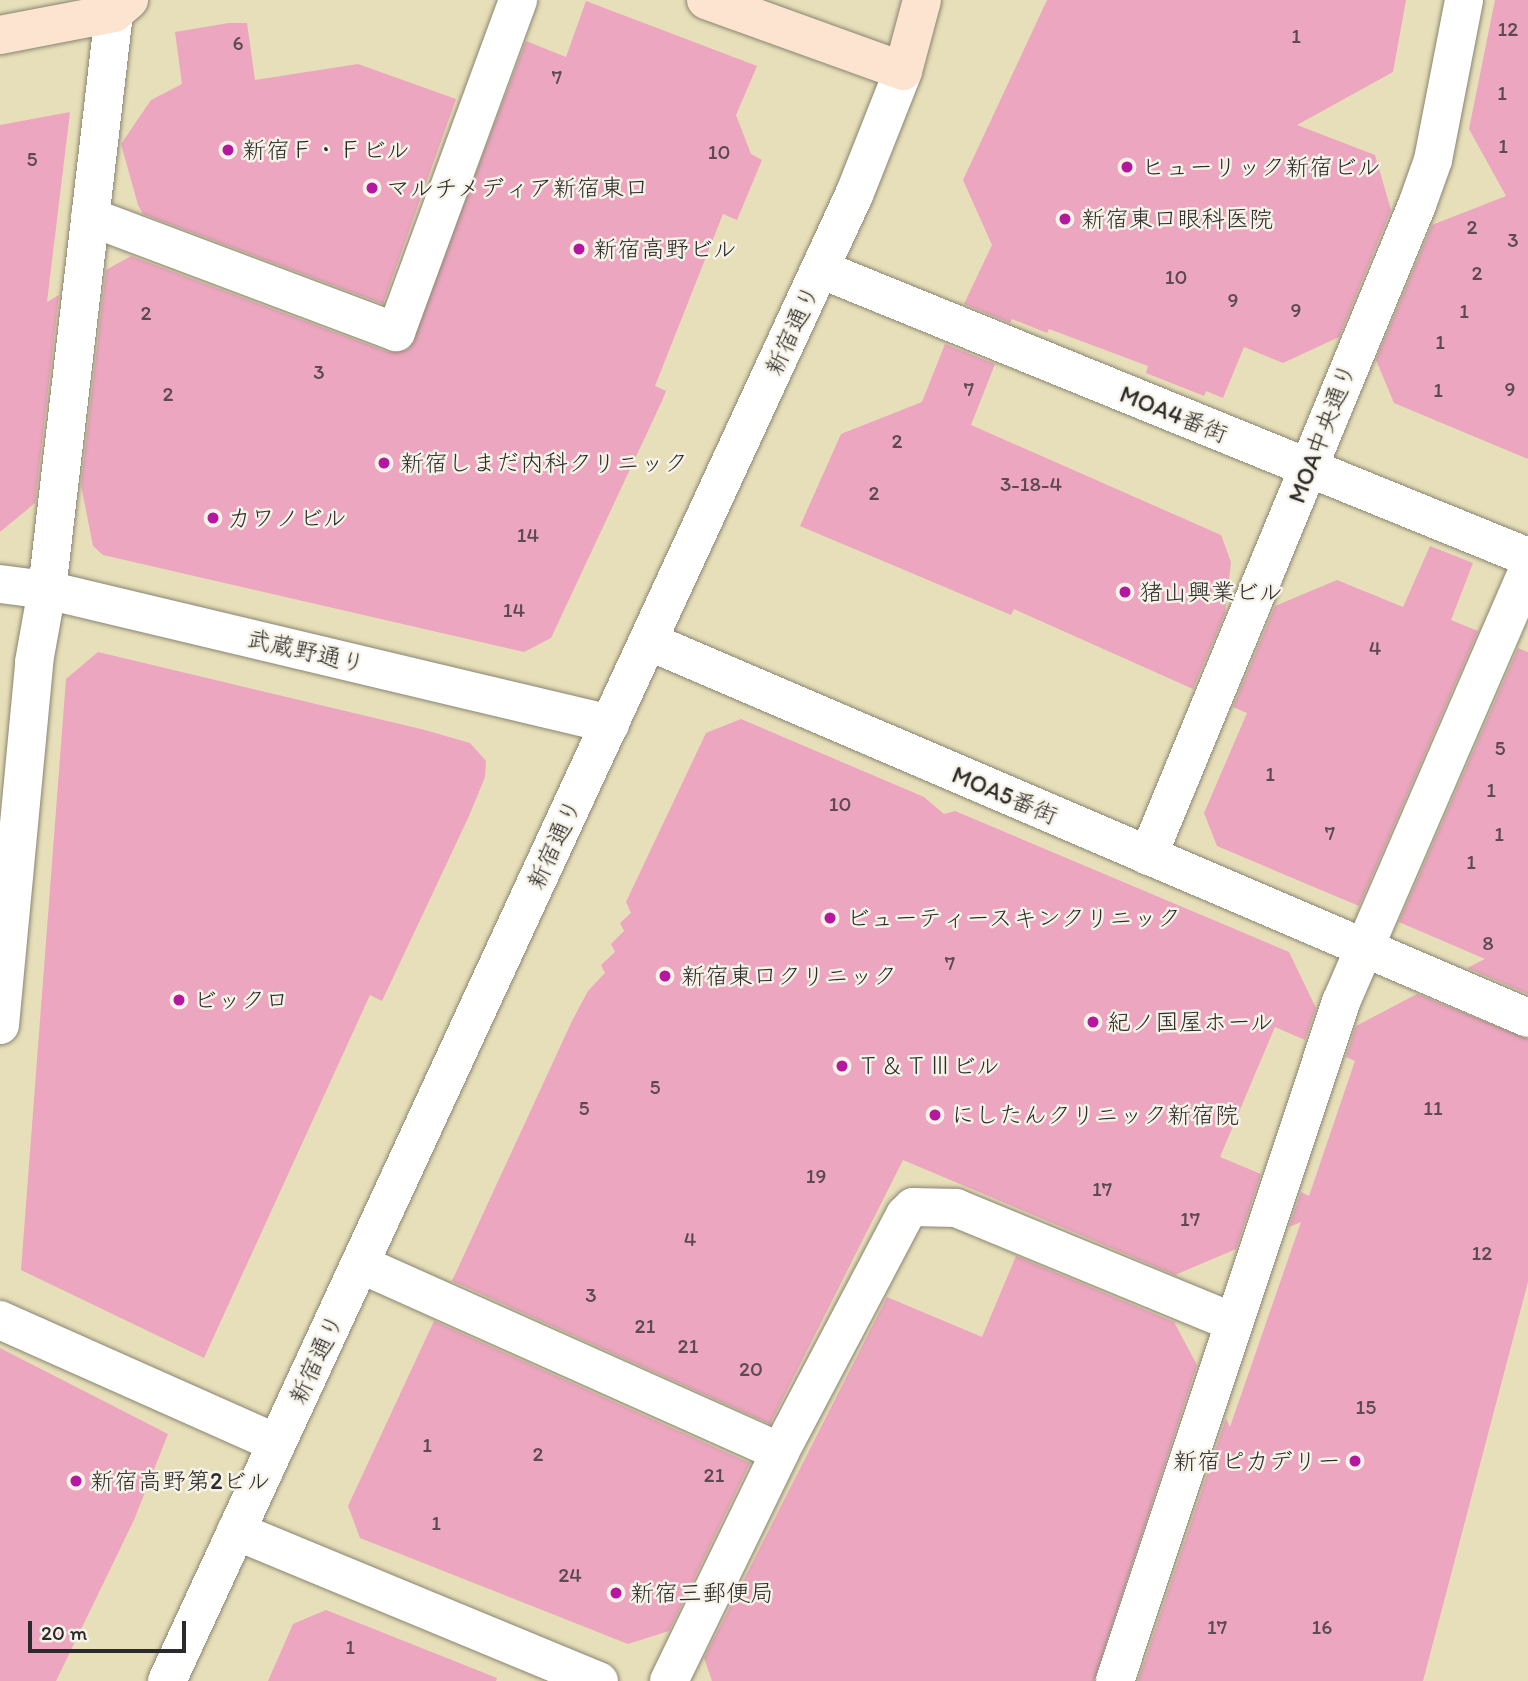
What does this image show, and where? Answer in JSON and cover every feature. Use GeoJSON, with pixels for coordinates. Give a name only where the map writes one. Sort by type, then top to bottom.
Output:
{"type":"FeatureCollection","features":[{"type":"Feature","properties":{"kind":"main road"},"geometry":{"type":"LineString","coordinates":[[706,0],[903,71]]}},
{"type":"Feature","properties":{"kind":"main road","name":"新宿通り"},"geometry":{"type":"LineString","coordinates":[[903,71],[922,0]]}},
{"type":"Feature","properties":{"kind":"main road"},"geometry":{"type":"LineString","coordinates":[[0,35],[121,6]]}},
{"type":"Feature","properties":{"kind":"street"},"geometry":{"type":"LineString","coordinates":[[90,217],[396,332],[518,0]]}},
{"type":"Feature","properties":{"kind":"street","name":"MOA中央通り"},"geometry":{"type":"LineString","coordinates":[[1148,856],[1433,160],[1464,0]]}},
{"type":"Feature","properties":{"kind":"street"},"geometry":{"type":"LineString","coordinates":[[0,1025],[34,662],[47,590],[90,217],[121,6]]}},
{"type":"Feature","properties":{"kind":"street","name":"新宿通り"},"geometry":{"type":"LineString","coordinates":[[167,1681],[820,269],[903,71]]}},
{"type":"Feature","properties":{"kind":"street","name":"MOA4番街"},"geometry":{"type":"LineString","coordinates":[[820,269],[1528,557]]}},
{"type":"Feature","properties":{"kind":"street"},"geometry":{"type":"LineString","coordinates":[[1115,1681],[1224,1362],[1232,1322],[1363,948],[1378,923],[1528,570]]}},
{"type":"Feature","properties":{"kind":"street","name":"武蔵野通り"},"geometry":{"type":"LineString","coordinates":[[0,584],[47,590],[610,724]]}},
{"type":"Feature","properties":{"kind":"street","name":"MOA5番街"},"geometry":{"type":"LineString","coordinates":[[648,641],[1528,1018]]}},
{"type":"Feature","properties":{"kind":"street"},"geometry":{"type":"LineString","coordinates":[[669,1681],[780,1452],[913,1207],[956,1209],[1232,1322]]}},
{"type":"Feature","properties":{"kind":"street"},"geometry":{"type":"LineString","coordinates":[[359,1264],[780,1452]]}},
{"type":"Feature","properties":{"kind":"street"},"geometry":{"type":"LineString","coordinates":[[0,1320],[276,1443]]}},
{"type":"Feature","properties":{"kind":"street"},"geometry":{"type":"LineString","coordinates":[[236,1531],[599,1681]]}},
{"type":"Feature","properties":{"kind":"building"},"geometry":{"type":"Polygon","coordinates":[[[1047,0],[1406,0],[1393,72],[1297,125],[1375,155],[1391,210],[1339,337],[1283,363],[1244,347],[1223,398],[1206,391],[1204,396],[1146,373],[1148,366],[1049,329],[1047,333],[1012,319],[1010,323],[964,304],[992,245],[963,180],[1047,0]]]}},
{"type":"Feature","properties":{"kind":"building"},"geometry":{"type":"Polygon","coordinates":[[[1495,0],[1528,0],[1528,459],[1394,403],[1376,360],[1432,225],[1506,196],[1469,129],[1495,0]]]}},
{"type":"Feature","properties":{"kind":"building"},"geometry":{"type":"Polygon","coordinates":[[[586,1],[757,66],[736,115],[751,154],[762,160],[737,220],[723,214],[655,386],[666,391],[662,401],[551,638],[524,652],[103,555],[93,546],[81,485],[106,270],[131,256],[388,352],[409,349],[526,41],[566,57],[586,1]]]}},
{"type":"Feature","properties":{"kind":"building"},"geometry":{"type":"Polygon","coordinates":[[[229,23],[247,23],[255,80],[358,64],[456,99],[383,304],[143,214],[138,205],[121,144],[151,100],[182,84],[175,32],[229,23]]]}},
{"type":"Feature","properties":{"kind":"building"},"geometry":{"type":"Polygon","coordinates":[[[70,112],[47,302],[59,295],[35,503],[0,532],[0,125],[70,112]]]}},
{"type":"Feature","properties":{"kind":"building"},"geometry":{"type":"Polygon","coordinates":[[[945,344],[995,364],[971,425],[1221,535],[1231,562],[1225,613],[1193,689],[1014,609],[1011,615],[800,526],[841,434],[922,402],[945,344]]]}},
{"type":"Feature","properties":{"kind":"building"},"geometry":{"type":"Polygon","coordinates":[[[1430,546],[1473,563],[1451,620],[1478,631],[1359,906],[1217,846],[1204,813],[1247,713],[1233,707],[1275,606],[1337,580],[1403,607],[1430,546]]]}},
{"type":"Feature","properties":{"kind":"building"},"geometry":{"type":"Polygon","coordinates":[[[1518,648],[1528,652],[1528,994],[1467,968],[1485,959],[1399,922],[1518,648]]]}},
{"type":"Feature","properties":{"kind":"building","name":"ビックロ"},"geometry":{"type":"Polygon","coordinates":[[[98,652],[425,730],[470,743],[486,761],[485,777],[469,816],[382,1001],[370,995],[204,1358],[21,1270],[66,679],[98,652]]]}},
{"type":"Feature","properties":{"kind":"building"},"geometry":{"type":"Polygon","coordinates":[[[741,719],[924,797],[944,814],[955,811],[1289,952],[1316,1008],[1305,1040],[1275,1027],[1220,1157],[1261,1174],[1236,1249],[1175,1275],[903,1160],[770,1424],[452,1281],[572,1021],[588,991],[605,973],[601,965],[615,952],[611,944],[624,931],[620,923],[631,913],[626,902],[706,733],[741,719]]]}},
{"type":"Feature","properties":{"kind":"building"},"geometry":{"type":"Polygon","coordinates":[[[1417,994],[1528,1039],[1528,1282],[1423,1681],[1138,1681],[1226,1418],[1230,1427],[1301,1222],[1289,1227],[1301,1192],[1309,1196],[1355,1061],[1346,1057],[1356,1026],[1417,994]]]}},
{"type":"Feature","properties":{"kind":"building"},"geometry":{"type":"Polygon","coordinates":[[[1016,1256],[1174,1322],[1197,1365],[1094,1681],[712,1681],[704,1658],[887,1297],[982,1337],[1016,1256]]]}},
{"type":"Feature","properties":{"kind":"building"},"geometry":{"type":"Polygon","coordinates":[[[434,1321],[750,1463],[669,1631],[628,1644],[360,1538],[348,1506],[434,1321]]]}},
{"type":"Feature","properties":{"kind":"building","name":"新宿高野第2ビル"},"geometry":{"type":"Polygon","coordinates":[[[0,1348],[168,1434],[134,1520],[56,1681],[0,1681],[0,1348]]]}},
{"type":"Feature","properties":{"kind":"building"},"geometry":{"type":"Polygon","coordinates":[[[326,1610],[497,1678],[496,1681],[268,1681],[293,1624],[326,1610]]]}},
{"type":"Feature","properties":{"kind":"place","name":"新宿Ｆ・Ｆビル"},"geometry":{"type":"Point","coordinates":[228,150]}},
{"type":"Feature","properties":{"kind":"place","name":"ヒューリック新宿ビル"},"geometry":{"type":"Point","coordinates":[1127,167]}},
{"type":"Feature","properties":{"kind":"place","name":"マルチメディア新宿東口"},"geometry":{"type":"Point","coordinates":[372,188]}},
{"type":"Feature","properties":{"kind":"place","name":"新宿東口眼科医院"},"geometry":{"type":"Point","coordinates":[1065,219]}},
{"type":"Feature","properties":{"kind":"place","name":"新宿高野ビル"},"geometry":{"type":"Point","coordinates":[579,249]}},
{"type":"Feature","properties":{"kind":"place","name":"新宿しまだ内科クリニック"},"geometry":{"type":"Point","coordinates":[384,463]}},
{"type":"Feature","properties":{"kind":"place","name":"カワノビル"},"geometry":{"type":"Point","coordinates":[213,518]}},
{"type":"Feature","properties":{"kind":"place","name":"猪山興業ビル"},"geometry":{"type":"Point","coordinates":[1125,592]}},
{"type":"Feature","properties":{"kind":"place","name":"ビューティースキンクリニック"},"geometry":{"type":"Point","coordinates":[830,918]}},
{"type":"Feature","properties":{"kind":"place","name":"新宿東口クリニック"},"geometry":{"type":"Point","coordinates":[665,976]}},
{"type":"Feature","properties":{"kind":"place","name":"ビックロ"},"geometry":{"type":"Point","coordinates":[179,1000]}},
{"type":"Feature","properties":{"kind":"place","name":"紀ノ国屋ホール"},"geometry":{"type":"Point","coordinates":[1093,1022]}},
{"type":"Feature","properties":{"kind":"place","name":"Ｔ＆ＴⅢビル"},"geometry":{"type":"Point","coordinates":[842,1066]}},
{"type":"Feature","properties":{"kind":"place","name":"にしたんクリニック新宿院"},"geometry":{"type":"Point","coordinates":[935,1115]}},
{"type":"Feature","properties":{"kind":"place","name":"新宿ピカデリー"},"geometry":{"type":"Point","coordinates":[1355,1461]}},
{"type":"Feature","properties":{"kind":"place","name":"新宿高野第2ビル"},"geometry":{"type":"Point","coordinates":[76,1481]}},
{"type":"Feature","properties":{"kind":"place","name":"新宿三郵便局"},"geometry":{"type":"Point","coordinates":[616,1593]}}]}
